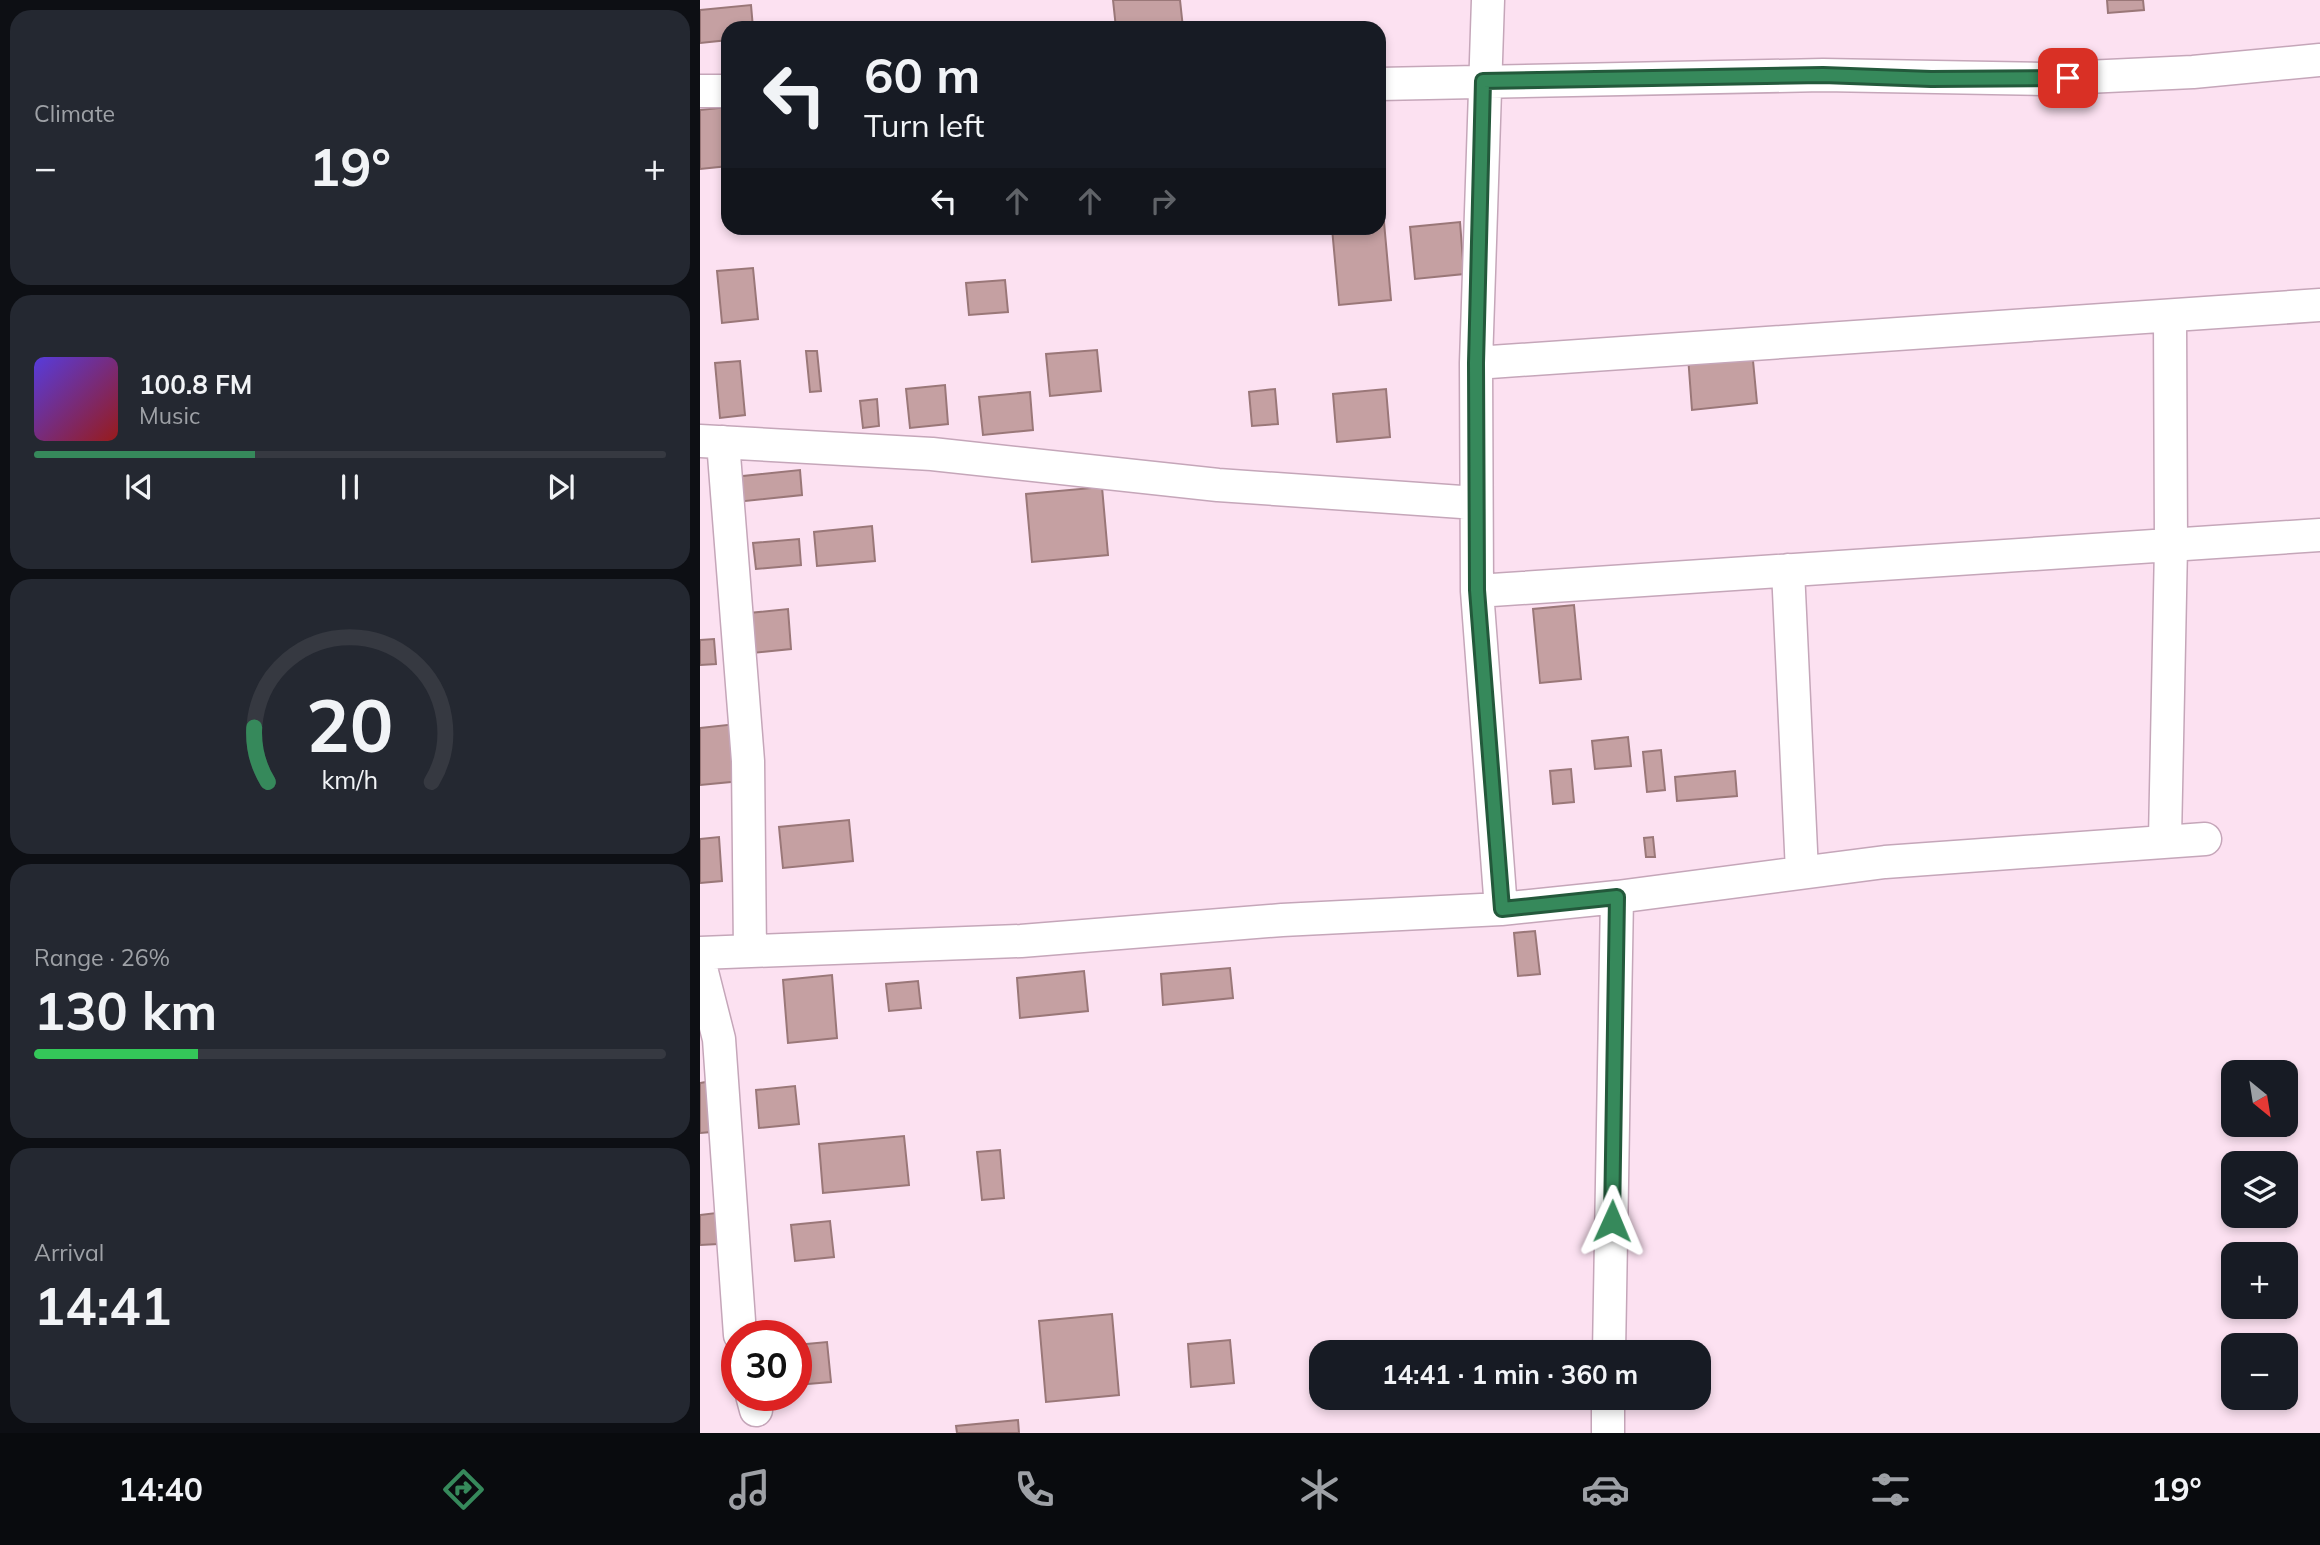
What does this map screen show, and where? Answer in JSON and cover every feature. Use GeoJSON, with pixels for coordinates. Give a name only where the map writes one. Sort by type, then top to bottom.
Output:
{"type":"FeatureCollection","features":[{"type":"Feature","properties":{"kind":"street"},"geometry":{"type":"LineString","coordinates":[[1488,0],[1483,81],[1476,363],[1477,590],[1502,909]]}},
{"type":"Feature","properties":{"kind":"street"},"geometry":{"type":"LineString","coordinates":[[1386,83],[1823,75],[2043,79],[2193,72],[2320,60]]}},
{"type":"Feature","properties":{"kind":"street"},"geometry":{"type":"LineString","coordinates":[[700,91],[721,91]]}},
{"type":"Feature","properties":{"kind":"street"},"geometry":{"type":"LineString","coordinates":[[1476,363],[2169,318],[2320,305]]}},
{"type":"Feature","properties":{"kind":"street"},"geometry":{"type":"LineString","coordinates":[[2165,839],[2171,546],[2169,318]]}},
{"type":"Feature","properties":{"kind":"street"},"geometry":{"type":"LineString","coordinates":[[750,951],[746,725],[711,441],[932,454],[1218,485],[1476,503]]}},
{"type":"Feature","properties":{"kind":"street"},"geometry":{"type":"LineString","coordinates":[[1477,590],[2320,535]]}},
{"type":"Feature","properties":{"kind":"street"},"geometry":{"type":"LineString","coordinates":[[1788,570],[1802,872]]}},
{"type":"Feature","properties":{"kind":"street"},"geometry":{"type":"LineString","coordinates":[[700,953],[1021,941],[1282,920],[1502,909],[1885,862],[2165,839],[2205,839]]}},
{"type":"Feature","properties":{"kind":"street"},"geometry":{"type":"LineString","coordinates":[[1609,1340],[1617,897]]}},
{"type":"Feature","properties":{"kind":"street"},"geometry":{"type":"LineString","coordinates":[[700,964],[719,1039],[739,1320]]}},
{"type":"Feature","properties":{"kind":"street"},"geometry":{"type":"LineString","coordinates":[[1608,1410],[1608,1433]]}},
{"type":"Feature","properties":{"kind":"building"},"geometry":{"type":"Polygon","coordinates":[[[1113,0],[1180,0],[1182,21],[1115,21],[1113,0]]]}},
{"type":"Feature","properties":{"kind":"building"},"geometry":{"type":"Polygon","coordinates":[[[2107,0],[2143,0],[2144,10],[2108,13],[2107,0]]]}},
{"type":"Feature","properties":{"kind":"building"},"geometry":{"type":"Polygon","coordinates":[[[751,5],[752,21],[721,21],[721,41],[700,43],[700,10],[751,5]]]}},
{"type":"Feature","properties":{"kind":"building"},"geometry":{"type":"Polygon","coordinates":[[[721,108],[721,167],[700,169],[700,110],[721,108]]]}},
{"type":"Feature","properties":{"kind":"building"},"geometry":{"type":"Polygon","coordinates":[[[1460,222],[1464,274],[1415,279],[1410,227],[1460,222]]]}},
{"type":"Feature","properties":{"kind":"building"},"geometry":{"type":"Polygon","coordinates":[[[1333,235],[1385,235],[1391,300],[1339,305],[1333,235]]]}},
{"type":"Feature","properties":{"kind":"building"},"geometry":{"type":"Polygon","coordinates":[[[753,268],[758,319],[722,323],[717,271],[753,268]]]}},
{"type":"Feature","properties":{"kind":"building"},"geometry":{"type":"Polygon","coordinates":[[[1005,280],[1008,312],[969,315],[966,283],[1005,280]]]}},
{"type":"Feature","properties":{"kind":"building"},"geometry":{"type":"Polygon","coordinates":[[[1097,350],[1101,391],[1050,396],[1046,354],[1097,350]]]}},
{"type":"Feature","properties":{"kind":"building"},"geometry":{"type":"Polygon","coordinates":[[[1752,350],[1757,403],[1692,410],[1688,356],[1752,350]]]}},
{"type":"Feature","properties":{"kind":"building"},"geometry":{"type":"Polygon","coordinates":[[[806,351],[817,351],[821,391],[810,392],[806,351]]]}},
{"type":"Feature","properties":{"kind":"building"},"geometry":{"type":"Polygon","coordinates":[[[740,361],[745,415],[720,418],[715,363],[740,361]]]}},
{"type":"Feature","properties":{"kind":"building"},"geometry":{"type":"Polygon","coordinates":[[[945,385],[948,424],[910,428],[906,389],[945,385]]]}},
{"type":"Feature","properties":{"kind":"building"},"geometry":{"type":"Polygon","coordinates":[[[1275,389],[1278,424],[1252,426],[1249,392],[1275,389]]]}},
{"type":"Feature","properties":{"kind":"building"},"geometry":{"type":"Polygon","coordinates":[[[1386,389],[1390,437],[1337,442],[1333,394],[1386,389]]]}},
{"type":"Feature","properties":{"kind":"building"},"geometry":{"type":"Polygon","coordinates":[[[1030,392],[1033,430],[983,435],[979,397],[1030,392]]]}},
{"type":"Feature","properties":{"kind":"building"},"geometry":{"type":"Polygon","coordinates":[[[877,399],[879,426],[863,428],[860,401],[877,399]]]}},
{"type":"Feature","properties":{"kind":"building"},"geometry":{"type":"Polygon","coordinates":[[[800,470],[802,495],[736,502],[734,477],[800,470]]]}},
{"type":"Feature","properties":{"kind":"building"},"geometry":{"type":"Polygon","coordinates":[[[1102,487],[1108,555],[1032,562],[1026,494],[1102,487]]]}},
{"type":"Feature","properties":{"kind":"building"},"geometry":{"type":"Polygon","coordinates":[[[872,526],[875,561],[817,566],[814,532],[872,526]]]}},
{"type":"Feature","properties":{"kind":"building"},"geometry":{"type":"Polygon","coordinates":[[[799,539],[801,565],[756,569],[753,543],[799,539]]]}},
{"type":"Feature","properties":{"kind":"building"},"geometry":{"type":"Polygon","coordinates":[[[1574,605],[1581,679],[1540,683],[1533,609],[1574,605]]]}},
{"type":"Feature","properties":{"kind":"building"},"geometry":{"type":"Polygon","coordinates":[[[788,609],[791,649],[753,653],[749,613],[788,609]]]}},
{"type":"Feature","properties":{"kind":"building"},"geometry":{"type":"Polygon","coordinates":[[[714,639],[716,664],[700,665],[700,640],[714,639]]]}},
{"type":"Feature","properties":{"kind":"building"},"geometry":{"type":"Polygon","coordinates":[[[736,724],[741,781],[700,785],[700,728],[736,724]]]}},
{"type":"Feature","properties":{"kind":"building"},"geometry":{"type":"Polygon","coordinates":[[[1628,737],[1631,766],[1595,769],[1592,741],[1628,737]]]}},
{"type":"Feature","properties":{"kind":"building"},"geometry":{"type":"Polygon","coordinates":[[[1661,750],[1665,790],[1647,792],[1643,752],[1661,750]]]}},
{"type":"Feature","properties":{"kind":"building"},"geometry":{"type":"Polygon","coordinates":[[[1571,769],[1574,802],[1553,804],[1550,771],[1571,769]]]}},
{"type":"Feature","properties":{"kind":"building"},"geometry":{"type":"Polygon","coordinates":[[[1735,771],[1737,796],[1677,801],[1675,777],[1735,771]]]}},
{"type":"Feature","properties":{"kind":"building"},"geometry":{"type":"Polygon","coordinates":[[[849,820],[853,861],[783,868],[779,827],[849,820]]]}},
{"type":"Feature","properties":{"kind":"building"},"geometry":{"type":"Polygon","coordinates":[[[719,837],[722,881],[700,883],[700,839],[719,837]]]}},
{"type":"Feature","properties":{"kind":"building"},"geometry":{"type":"Polygon","coordinates":[[[1653,837],[1655,857],[1646,857],[1644,838],[1653,837]]]}},
{"type":"Feature","properties":{"kind":"building"},"geometry":{"type":"Polygon","coordinates":[[[1535,931],[1540,974],[1518,976],[1514,933],[1535,931]]]}},
{"type":"Feature","properties":{"kind":"building"},"geometry":{"type":"Polygon","coordinates":[[[1230,968],[1233,998],[1163,1005],[1161,974],[1230,968]]]}},
{"type":"Feature","properties":{"kind":"building"},"geometry":{"type":"Polygon","coordinates":[[[1084,971],[1088,1011],[1020,1018],[1017,978],[1084,971]]]}},
{"type":"Feature","properties":{"kind":"building"},"geometry":{"type":"Polygon","coordinates":[[[832,975],[837,1038],[788,1043],[783,980],[832,975]]]}},
{"type":"Feature","properties":{"kind":"building"},"geometry":{"type":"Polygon","coordinates":[[[918,981],[921,1008],[889,1011],[886,984],[918,981]]]}},
{"type":"Feature","properties":{"kind":"building"},"geometry":{"type":"Polygon","coordinates":[[[706,1082],[711,1132],[700,1133],[700,1083],[706,1082]]]}},
{"type":"Feature","properties":{"kind":"building"},"geometry":{"type":"Polygon","coordinates":[[[795,1086],[799,1124],[759,1128],[756,1090],[795,1086]]]}},
{"type":"Feature","properties":{"kind":"building"},"geometry":{"type":"Polygon","coordinates":[[[904,1136],[909,1185],[823,1193],[819,1144],[904,1136]]]}},
{"type":"Feature","properties":{"kind":"building"},"geometry":{"type":"Polygon","coordinates":[[[1000,1150],[1004,1198],[982,1200],[977,1152],[1000,1150]]]}},
{"type":"Feature","properties":{"kind":"building"},"geometry":{"type":"Polygon","coordinates":[[[716,1213],[718,1244],[700,1245],[700,1215],[716,1213]]]}},
{"type":"Feature","properties":{"kind":"building"},"geometry":{"type":"Polygon","coordinates":[[[830,1221],[834,1257],[795,1261],[791,1225],[830,1221]]]}},
{"type":"Feature","properties":{"kind":"building"},"geometry":{"type":"Polygon","coordinates":[[[1112,1314],[1119,1395],[1046,1402],[1039,1321],[1112,1314]]]}},
{"type":"Feature","properties":{"kind":"building"},"geometry":{"type":"Polygon","coordinates":[[[1230,1340],[1234,1383],[1191,1387],[1188,1344],[1230,1340]]]}},
{"type":"Feature","properties":{"kind":"building"},"geometry":{"type":"Polygon","coordinates":[[[827,1342],[831,1382],[812,1384],[812,1343],[827,1342]]]}},
{"type":"Feature","properties":{"kind":"building"},"geometry":{"type":"Polygon","coordinates":[[[1018,1420],[1019,1433],[957,1433],[956,1426],[1018,1420]]]}},
{"type":"Feature","properties":{"kind":"route"},"geometry":{"type":"LineString","coordinates":[[1612,1221],[1617,897],[1502,909],[1477,590],[1476,363],[1483,81],[1823,75],[1931,79],[2068,78]]}}]}
